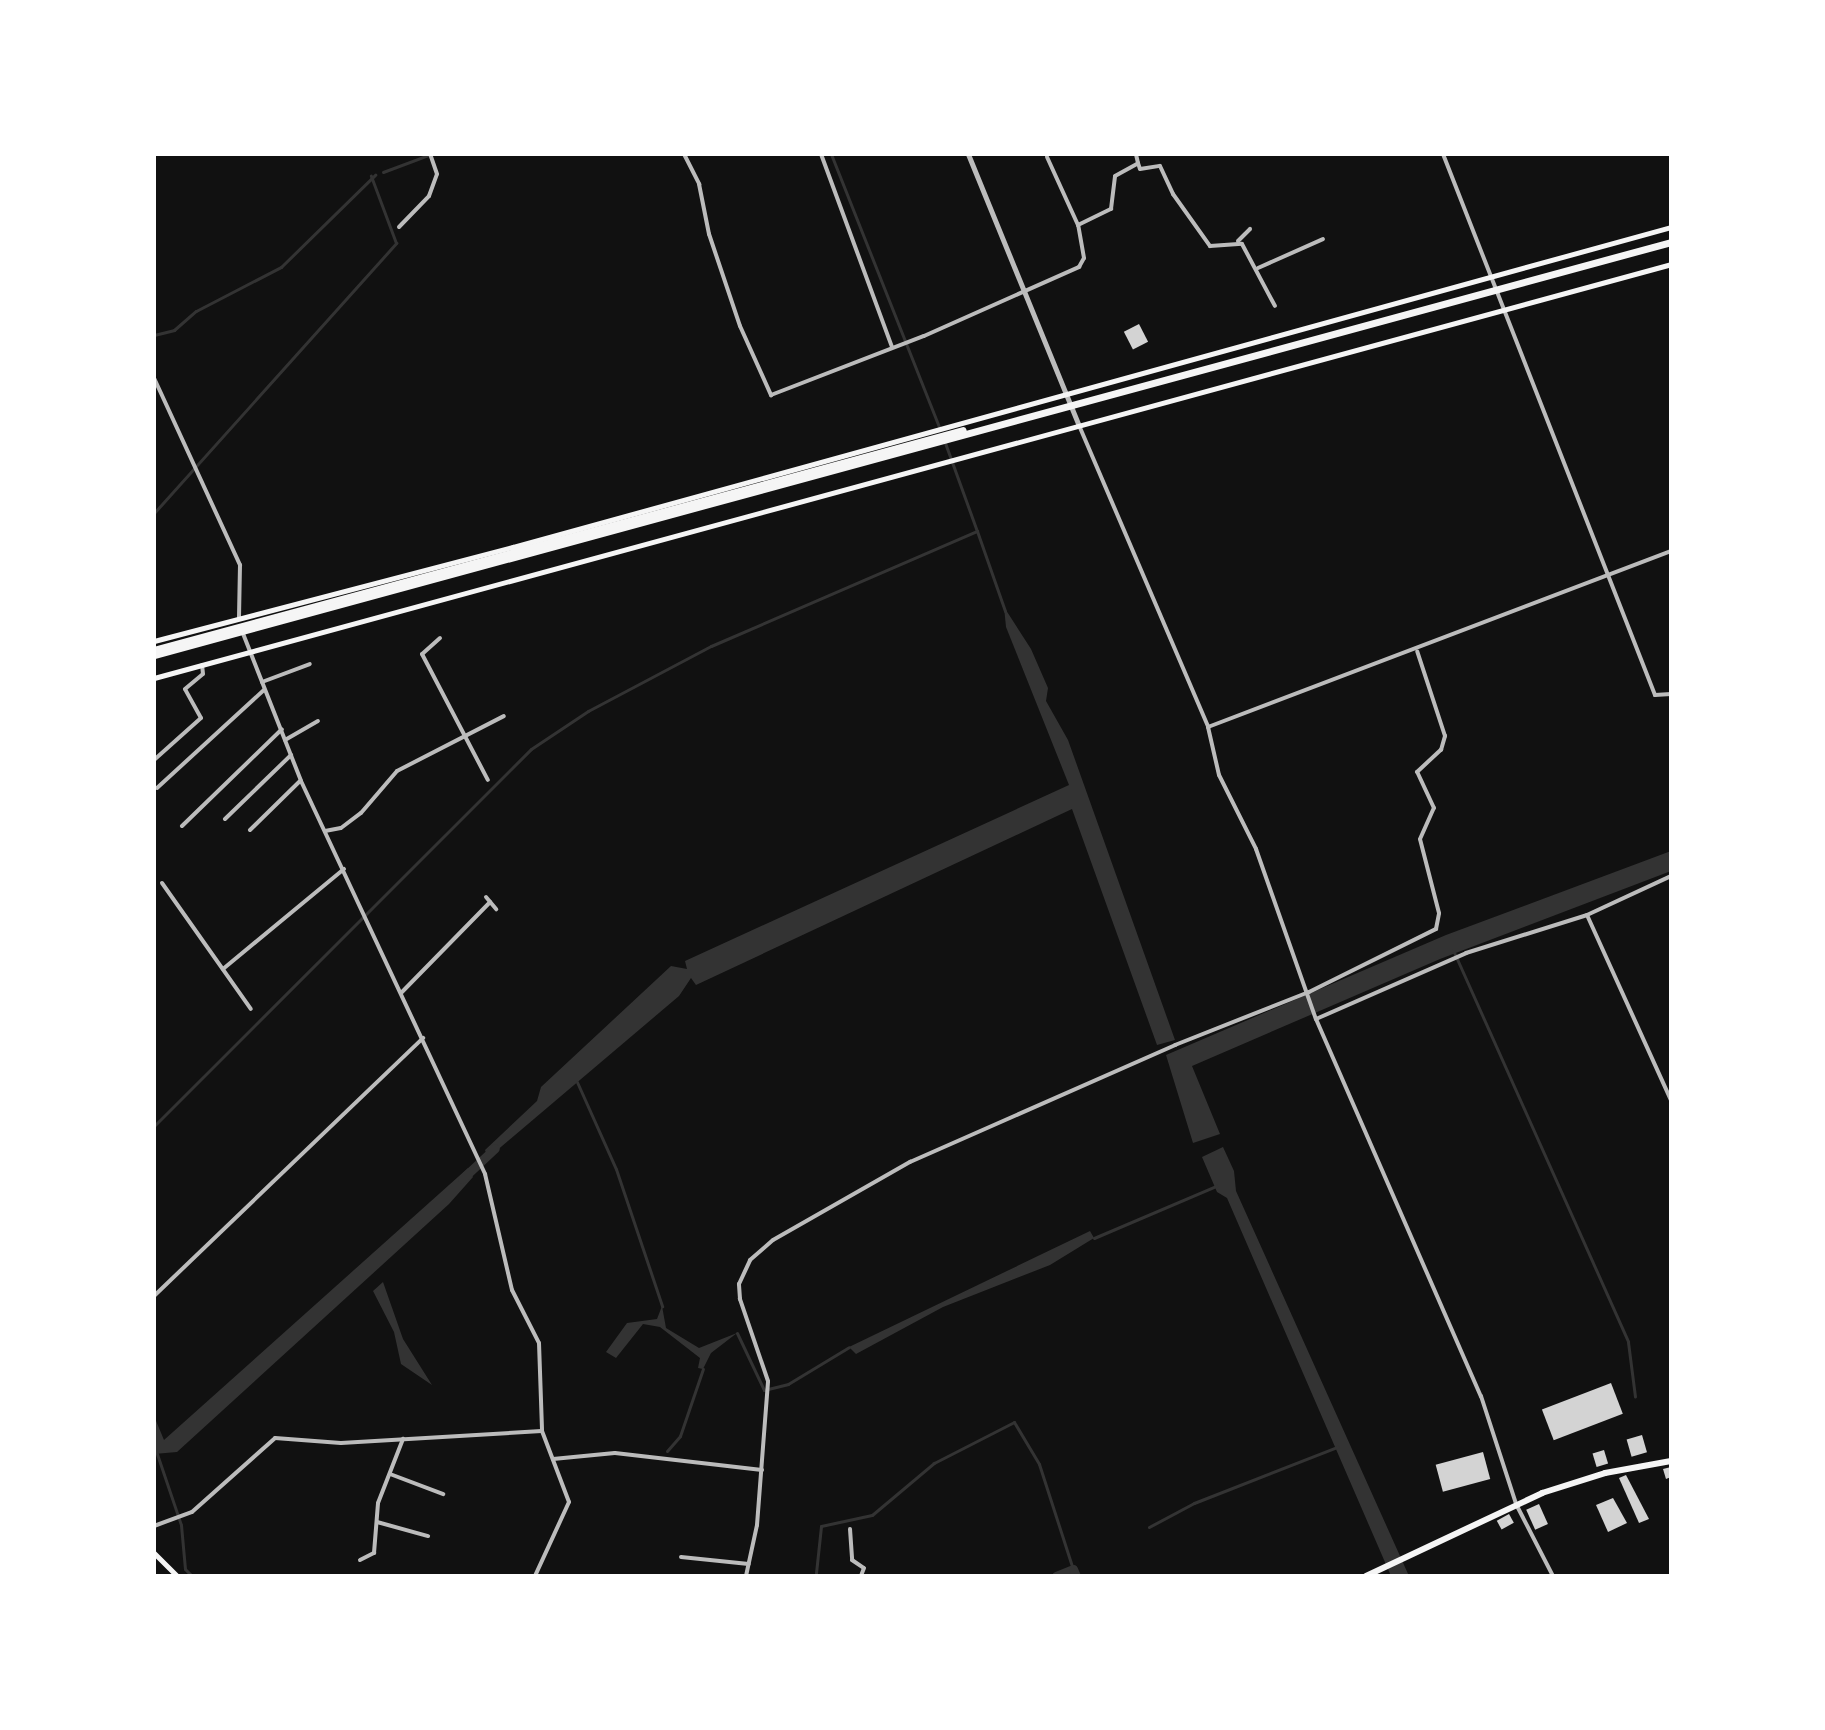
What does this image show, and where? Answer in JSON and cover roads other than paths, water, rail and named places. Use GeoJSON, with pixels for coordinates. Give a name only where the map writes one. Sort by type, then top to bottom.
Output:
{"type":"FeatureCollection","features":[{"type":"Feature","properties":{"kind":"highway"},"geometry":{"type":"LineString","coordinates":[[154,653],[1671,240]]}},
{"type":"Feature","properties":{"kind":"main road"},"geometry":{"type":"LineString","coordinates":[[154,641],[930,433],[1671,227]]}},
{"type":"Feature","properties":{"kind":"main road"},"geometry":{"type":"LineString","coordinates":[[154,678],[1078,423],[1671,264]]}},
{"type":"Feature","properties":{"kind":"main road"},"geometry":{"type":"LineString","coordinates":[[1366,1576],[1516,1504],[1605,1473],[1671,1461]]}},
{"type":"Feature","properties":{"kind":"main road"},"geometry":{"type":"LineString","coordinates":[[154,1553],[177,1576]]}},
{"type":"Feature","properties":{"kind":"street"},"geometry":{"type":"LineString","coordinates":[[684,154],[768,394],[912,340],[1024,293],[1083,263],[1078,225],[1047,157]]}},
{"type":"Feature","properties":{"kind":"street"},"geometry":{"type":"LineString","coordinates":[[821,154],[892,347]]}},
{"type":"Feature","properties":{"kind":"street"},"geometry":{"type":"LineString","coordinates":[[968,154],[1066,395],[1208,727],[1219,775],[1256,849],[1315,1017],[1481,1396],[1516,1504],[1553,1576]]}},
{"type":"Feature","properties":{"kind":"street"},"geometry":{"type":"LineString","coordinates":[[1136,154],[1140,169],[1160,166],[1173,194],[1210,246],[1238,241],[1250,229]]}},
{"type":"Feature","properties":{"kind":"street"},"geometry":{"type":"LineString","coordinates":[[1443,154],[1500,308],[1655,695],[1671,694]]}},
{"type":"Feature","properties":{"kind":"street"},"geometry":{"type":"LineString","coordinates":[[399,227],[429,196],[437,174],[431,156]]}},
{"type":"Feature","properties":{"kind":"street"},"geometry":{"type":"LineString","coordinates":[[1078,225],[1111,209],[1115,176],[1138,163]]}},
{"type":"Feature","properties":{"kind":"street"},"geometry":{"type":"LineString","coordinates":[[1258,268],[1323,239]]}},
{"type":"Feature","properties":{"kind":"street"},"geometry":{"type":"LineString","coordinates":[[1238,241],[1258,268],[1275,306]]}},
{"type":"Feature","properties":{"kind":"street"},"geometry":{"type":"LineString","coordinates":[[154,378],[240,565],[238,618],[248,650],[301,781],[364,909],[485,1174],[512,1290],[539,1343],[542,1431],[568,1510],[535,1576]]}},
{"type":"Feature","properties":{"kind":"street"},"geometry":{"type":"LineString","coordinates":[[1208,727],[1403,649],[1417,651],[1671,551]]}},
{"type":"Feature","properties":{"kind":"street"},"geometry":{"type":"LineString","coordinates":[[440,638],[422,654],[488,780]]}},
{"type":"Feature","properties":{"kind":"street"},"geometry":{"type":"LineString","coordinates":[[746,1576],[762,1470],[767,1384],[740,1299],[743,1272],[759,1251],[910,1162],[1175,1045],[1308,994],[1433,931],[1439,923],[1420,839],[1434,808],[1417,772],[1441,750],[1445,736],[1417,651]]}},
{"type":"Feature","properties":{"kind":"street"},"geometry":{"type":"LineString","coordinates":[[262,682],[310,664]]}},
{"type":"Feature","properties":{"kind":"street"},"geometry":{"type":"LineString","coordinates":[[154,760],[201,718],[185,689],[203,674],[202,665]]}},
{"type":"Feature","properties":{"kind":"street"},"geometry":{"type":"LineString","coordinates":[[157,788],[265,689]]}},
{"type":"Feature","properties":{"kind":"street"},"geometry":{"type":"LineString","coordinates":[[325,831],[341,828],[361,813],[397,771],[504,716]]}},
{"type":"Feature","properties":{"kind":"street"},"geometry":{"type":"LineString","coordinates":[[285,740],[318,721]]}},
{"type":"Feature","properties":{"kind":"street"},"geometry":{"type":"LineString","coordinates":[[182,826],[282,729]]}},
{"type":"Feature","properties":{"kind":"street"},"geometry":{"type":"LineString","coordinates":[[225,819],[291,755]]}},
{"type":"Feature","properties":{"kind":"street"},"geometry":{"type":"LineString","coordinates":[[250,830],[301,781]]}},
{"type":"Feature","properties":{"kind":"street"},"geometry":{"type":"LineString","coordinates":[[223,969],[344,869]]}},
{"type":"Feature","properties":{"kind":"street"},"geometry":{"type":"LineString","coordinates":[[1315,1017],[1466,953],[1587,915],[1671,876]]}},
{"type":"Feature","properties":{"kind":"street"},"geometry":{"type":"LineString","coordinates":[[162,883],[251,1009]]}},
{"type":"Feature","properties":{"kind":"street"},"geometry":{"type":"LineString","coordinates":[[486,897],[496,909]]}},
{"type":"Feature","properties":{"kind":"street"},"geometry":{"type":"LineString","coordinates":[[402,992],[490,902]]}},
{"type":"Feature","properties":{"kind":"street"},"geometry":{"type":"LineString","coordinates":[[1587,915],[1671,1100]]}},
{"type":"Feature","properties":{"kind":"street"},"geometry":{"type":"LineString","coordinates":[[154,1296],[423,1038]]}},
{"type":"Feature","properties":{"kind":"street"},"geometry":{"type":"LineString","coordinates":[[154,1526],[169,1517],[182,1516],[275,1438],[341,1443],[542,1431]]}},
{"type":"Feature","properties":{"kind":"street"},"geometry":{"type":"LineString","coordinates":[[360,1560],[374,1553],[377,1522],[389,1473],[403,1439]]}},
{"type":"Feature","properties":{"kind":"street"},"geometry":{"type":"LineString","coordinates":[[553,1459],[615,1453],[762,1470]]}},
{"type":"Feature","properties":{"kind":"street"},"geometry":{"type":"LineString","coordinates":[[389,1473],[443,1494]]}},
{"type":"Feature","properties":{"kind":"street"},"geometry":{"type":"LineString","coordinates":[[377,1522],[428,1536]]}},
{"type":"Feature","properties":{"kind":"street"},"geometry":{"type":"LineString","coordinates":[[850,1529],[852,1560],[864,1568],[861,1576]]}},
{"type":"Feature","properties":{"kind":"street"},"geometry":{"type":"LineString","coordinates":[[681,1557],[749,1564]]}},
{"type":"Feature","properties":{"kind":"waterway"},"geometry":{"type":"LineString","coordinates":[[383,172],[431,154]]}},
{"type":"Feature","properties":{"kind":"waterway"},"geometry":{"type":"LineString","coordinates":[[831,154],[940,429]]}},
{"type":"Feature","properties":{"kind":"waterway"},"geometry":{"type":"LineString","coordinates":[[154,335],[174,330],[196,311],[281,267],[375,175]]}},
{"type":"Feature","properties":{"kind":"waterway"},"geometry":{"type":"LineString","coordinates":[[154,513],[396,243],[371,176]]}},
{"type":"Feature","properties":{"kind":"waterway"},"geometry":{"type":"LineString","coordinates":[[944,440],[977,531]]}},
{"type":"Feature","properties":{"kind":"waterway"},"geometry":{"type":"LineString","coordinates":[[154,1126],[531,749],[588,711],[711,646],[977,531],[1005,611]]}},
{"type":"Feature","properties":{"kind":"waterway"},"geometry":{"type":"LineString","coordinates":[[1453,950],[1628,1342],[1635,1397]]}},
{"type":"Feature","properties":{"kind":"waterway"},"geometry":{"type":"LineString","coordinates":[[577,1082],[616,1169],[662,1306]]}},
{"type":"Feature","properties":{"kind":"waterway"},"geometry":{"type":"LineString","coordinates":[[462,1179],[495,1148]]}},
{"type":"Feature","properties":{"kind":"waterway"},"geometry":{"type":"LineString","coordinates":[[1094,1238],[1216,1186]]}},
{"type":"Feature","properties":{"kind":"waterway"},"geometry":{"type":"LineString","coordinates":[[737,1333],[764,1390],[788,1384],[849,1347]]}},
{"type":"Feature","properties":{"kind":"waterway"},"geometry":{"type":"LineString","coordinates":[[667,1451],[680,1436],[703,1369]]}},
{"type":"Feature","properties":{"kind":"waterway"},"geometry":{"type":"LineString","coordinates":[[816,1573],[821,1526],[872,1515],[934,1463],[1014,1422],[1039,1464],[1073,1569]]}},
{"type":"Feature","properties":{"kind":"waterway"},"geometry":{"type":"LineString","coordinates":[[1149,1527],[1194,1503],[1337,1447]]}},
{"type":"Feature","properties":{"kind":"waterway"},"geometry":{"type":"LineString","coordinates":[[156,1451],[181,1525],[185,1569],[192,1576]]}},
{"type":"Feature","properties":{"kind":"waterway"},"geometry":{"type":"LineString","coordinates":[[1056,1576],[1073,1569],[1076,1576]]}}]}
